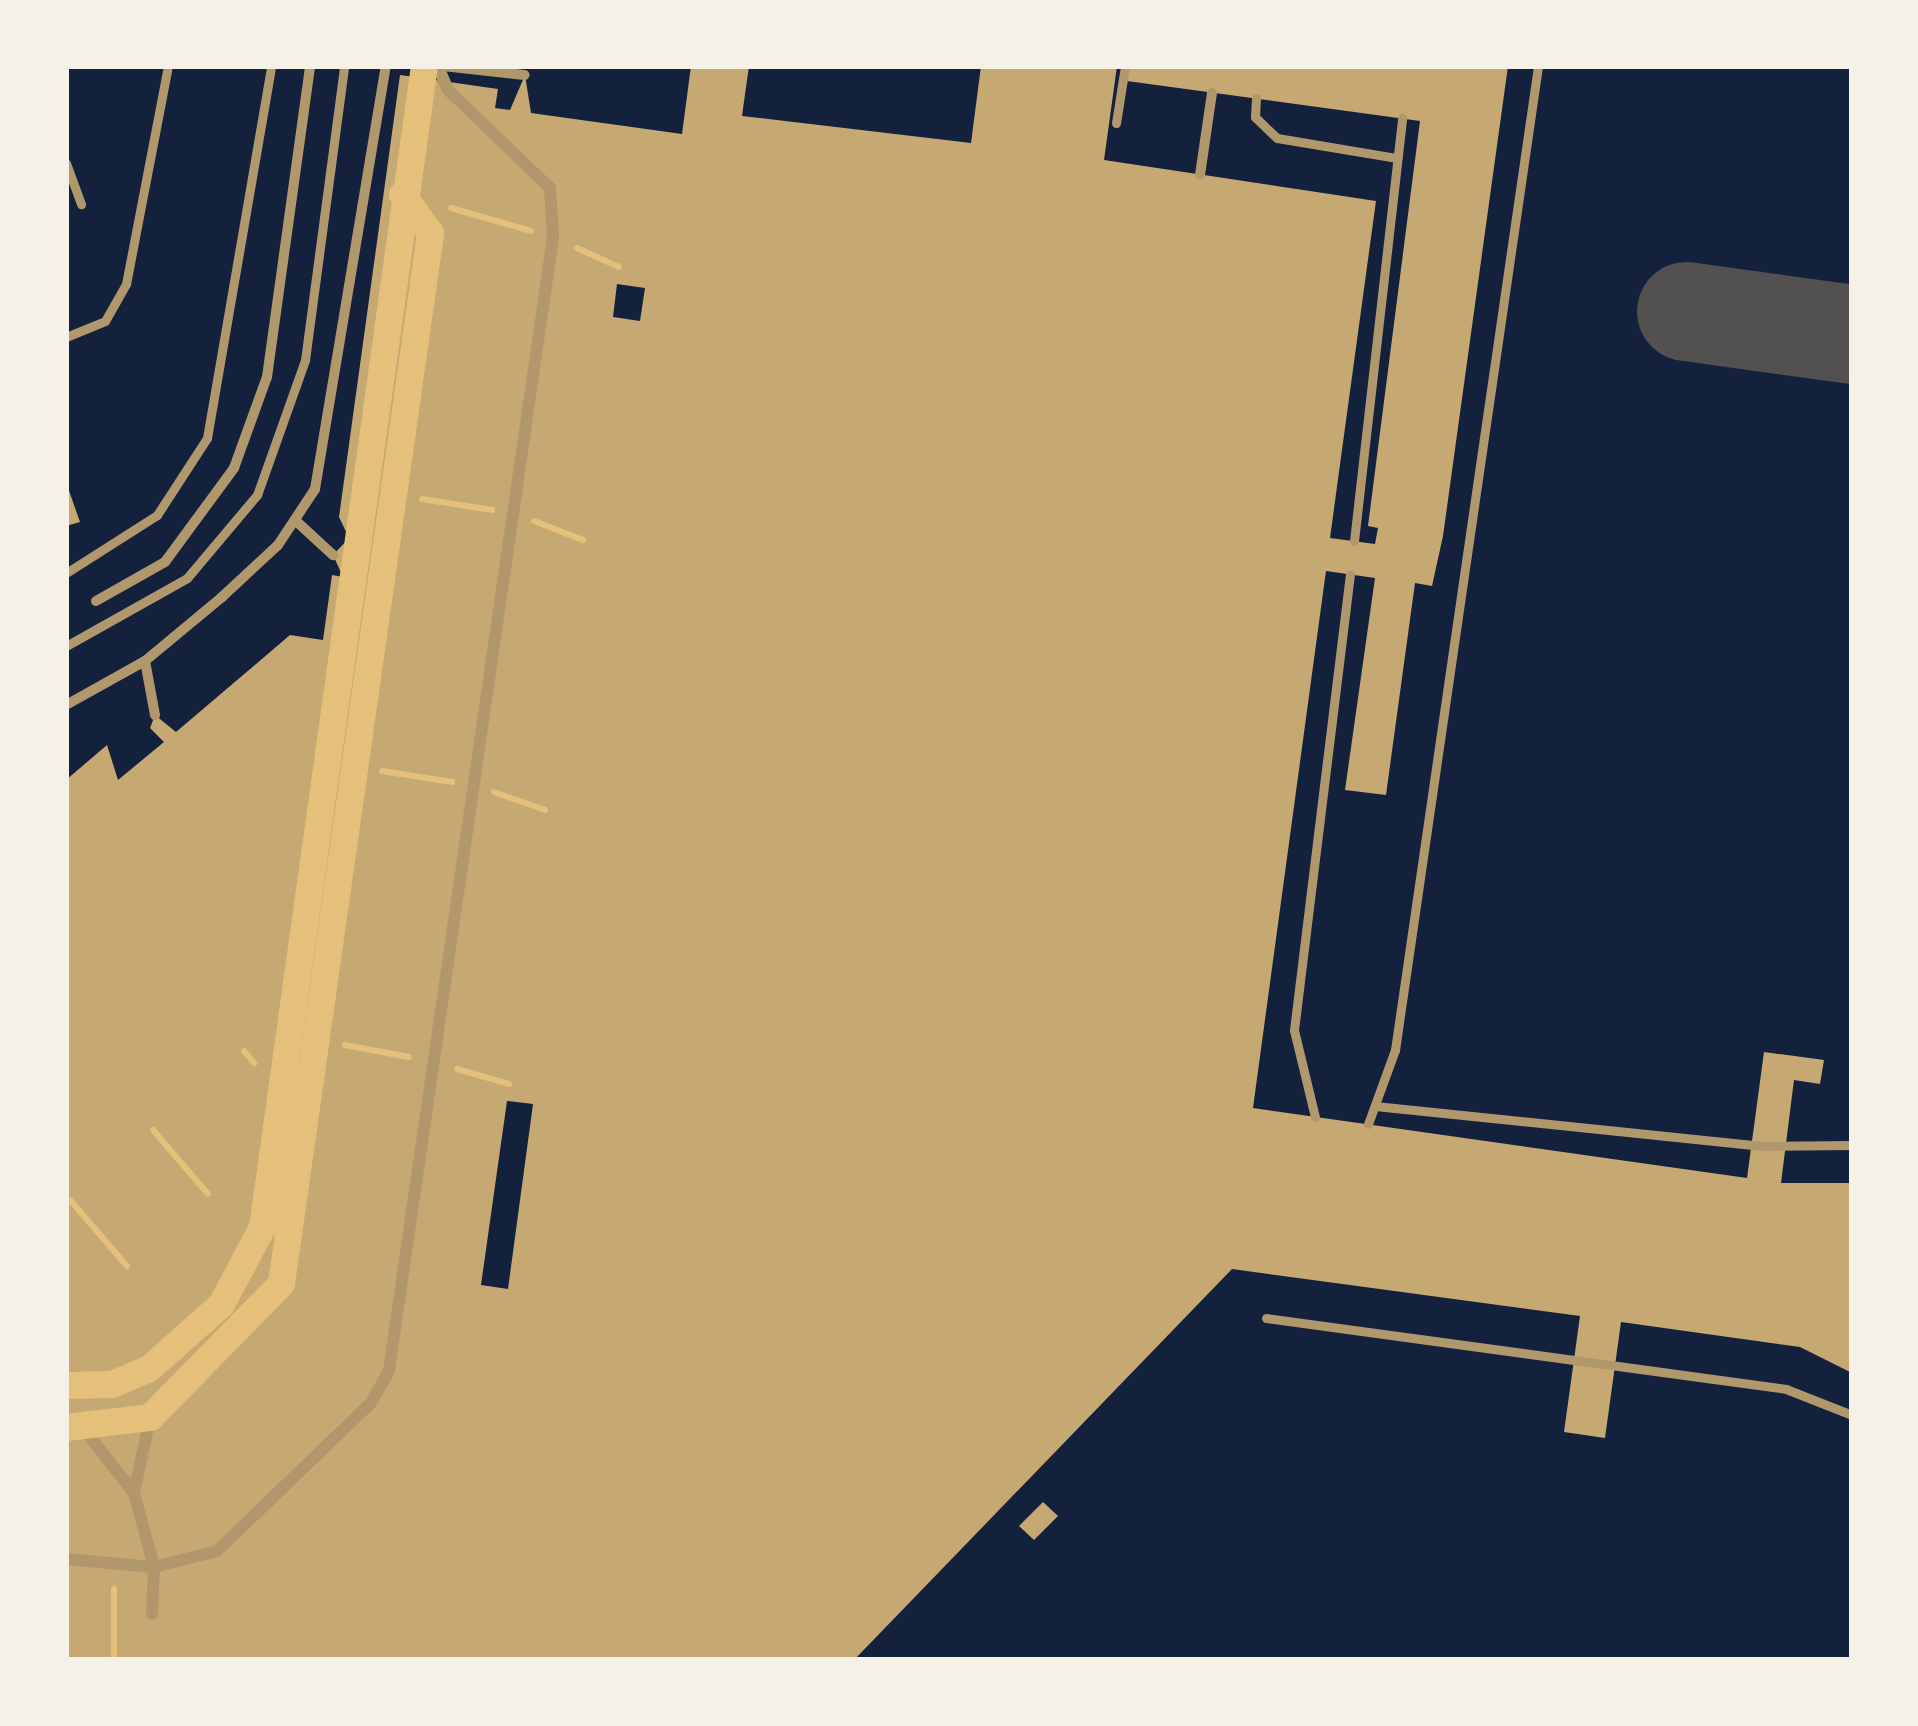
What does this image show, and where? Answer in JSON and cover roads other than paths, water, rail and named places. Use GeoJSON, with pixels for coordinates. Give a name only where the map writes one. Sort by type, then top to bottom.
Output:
{"type":"FeatureCollection","features":[{"type":"Feature","properties":{"kind":"main road"},"geometry":{"type":"LineString","coordinates":[[66,1385],[112,1384],[149,1368],[221,1304],[262,1227],[402,194],[424,66]]}},
{"type":"Feature","properties":{"kind":"main road"},"geometry":{"type":"LineString","coordinates":[[76,1430],[150,1418],[281,1283],[322,1040],[430,232],[402,194]]}},
{"type":"Feature","properties":{"kind":"street"},"geometry":{"type":"LineString","coordinates":[[96,601],[165,562],[234,468],[267,377],[310,66]]}},
{"type":"Feature","properties":{"kind":"street"},"geometry":{"type":"LineString","coordinates":[[66,705],[145,661],[295,520],[327,458],[386,66]]}},
{"type":"Feature","properties":{"kind":"street"},"geometry":{"type":"LineString","coordinates":[[441,66],[525,75]]}},
{"type":"Feature","properties":{"kind":"street"},"geometry":{"type":"LineString","coordinates":[[66,1559],[114,1567],[154,1567],[218,1551],[257,1524],[371,1403],[401,1316],[553,237],[550,188],[441,66]]}},
{"type":"Feature","properties":{"kind":"street"},"geometry":{"type":"LineString","coordinates":[[1200,175],[1212,93]]}},
{"type":"Feature","properties":{"kind":"street"},"geometry":{"type":"LineString","coordinates":[[295,520],[333,555]]}},
{"type":"Feature","properties":{"kind":"street"},"geometry":{"type":"LineString","coordinates":[[145,661],[154,716]]}},
{"type":"Feature","properties":{"kind":"street"},"geometry":{"type":"LineString","coordinates":[[150,1418],[134,1493],[154,1567],[152,1614]]}},
{"type":"Feature","properties":{"kind":"street"},"geometry":{"type":"LineString","coordinates":[[76,1430],[134,1493]]}},
{"type":"Feature","properties":{"kind":"lane"},"geometry":{"type":"LineString","coordinates":[[66,337],[106,321],[126,284],[168,66]]}},
{"type":"Feature","properties":{"kind":"lane"},"geometry":{"type":"LineString","coordinates":[[66,573],[157,515],[207,438],[271,66]]}},
{"type":"Feature","properties":{"kind":"lane"},"geometry":{"type":"LineString","coordinates":[[66,646],[188,578],[233,533],[265,478],[305,360],[344,66]]}},
{"type":"Feature","properties":{"kind":"lane"},"geometry":{"type":"LineString","coordinates":[[1117,122],[1125,66]]}},
{"type":"Feature","properties":{"kind":"lane"},"geometry":{"type":"LineString","coordinates":[[1368,1124],[1395,1050],[1538,66]]}},
{"type":"Feature","properties":{"kind":"lane"},"geometry":{"type":"LineString","coordinates":[[1256,98],[1255,117],[1276,138],[1396,158]]}},
{"type":"Feature","properties":{"kind":"lane"},"geometry":{"type":"LineString","coordinates":[[1354,541],[1402,118]]}},
{"type":"Feature","properties":{"kind":"lane"},"geometry":{"type":"LineString","coordinates":[[66,164],[81,204]]}},
{"type":"Feature","properties":{"kind":"lane"},"geometry":{"type":"LineString","coordinates":[[1316,1117],[1294,1030],[1350,574]]}},
{"type":"Feature","properties":{"kind":"lane"},"geometry":{"type":"LineString","coordinates":[[1375,1106],[1760,1146],[1852,1144]]}},
{"type":"Feature","properties":{"kind":"lane"},"geometry":{"type":"LineString","coordinates":[[1266,1318],[1786,1389],[1852,1415]]}}]}
